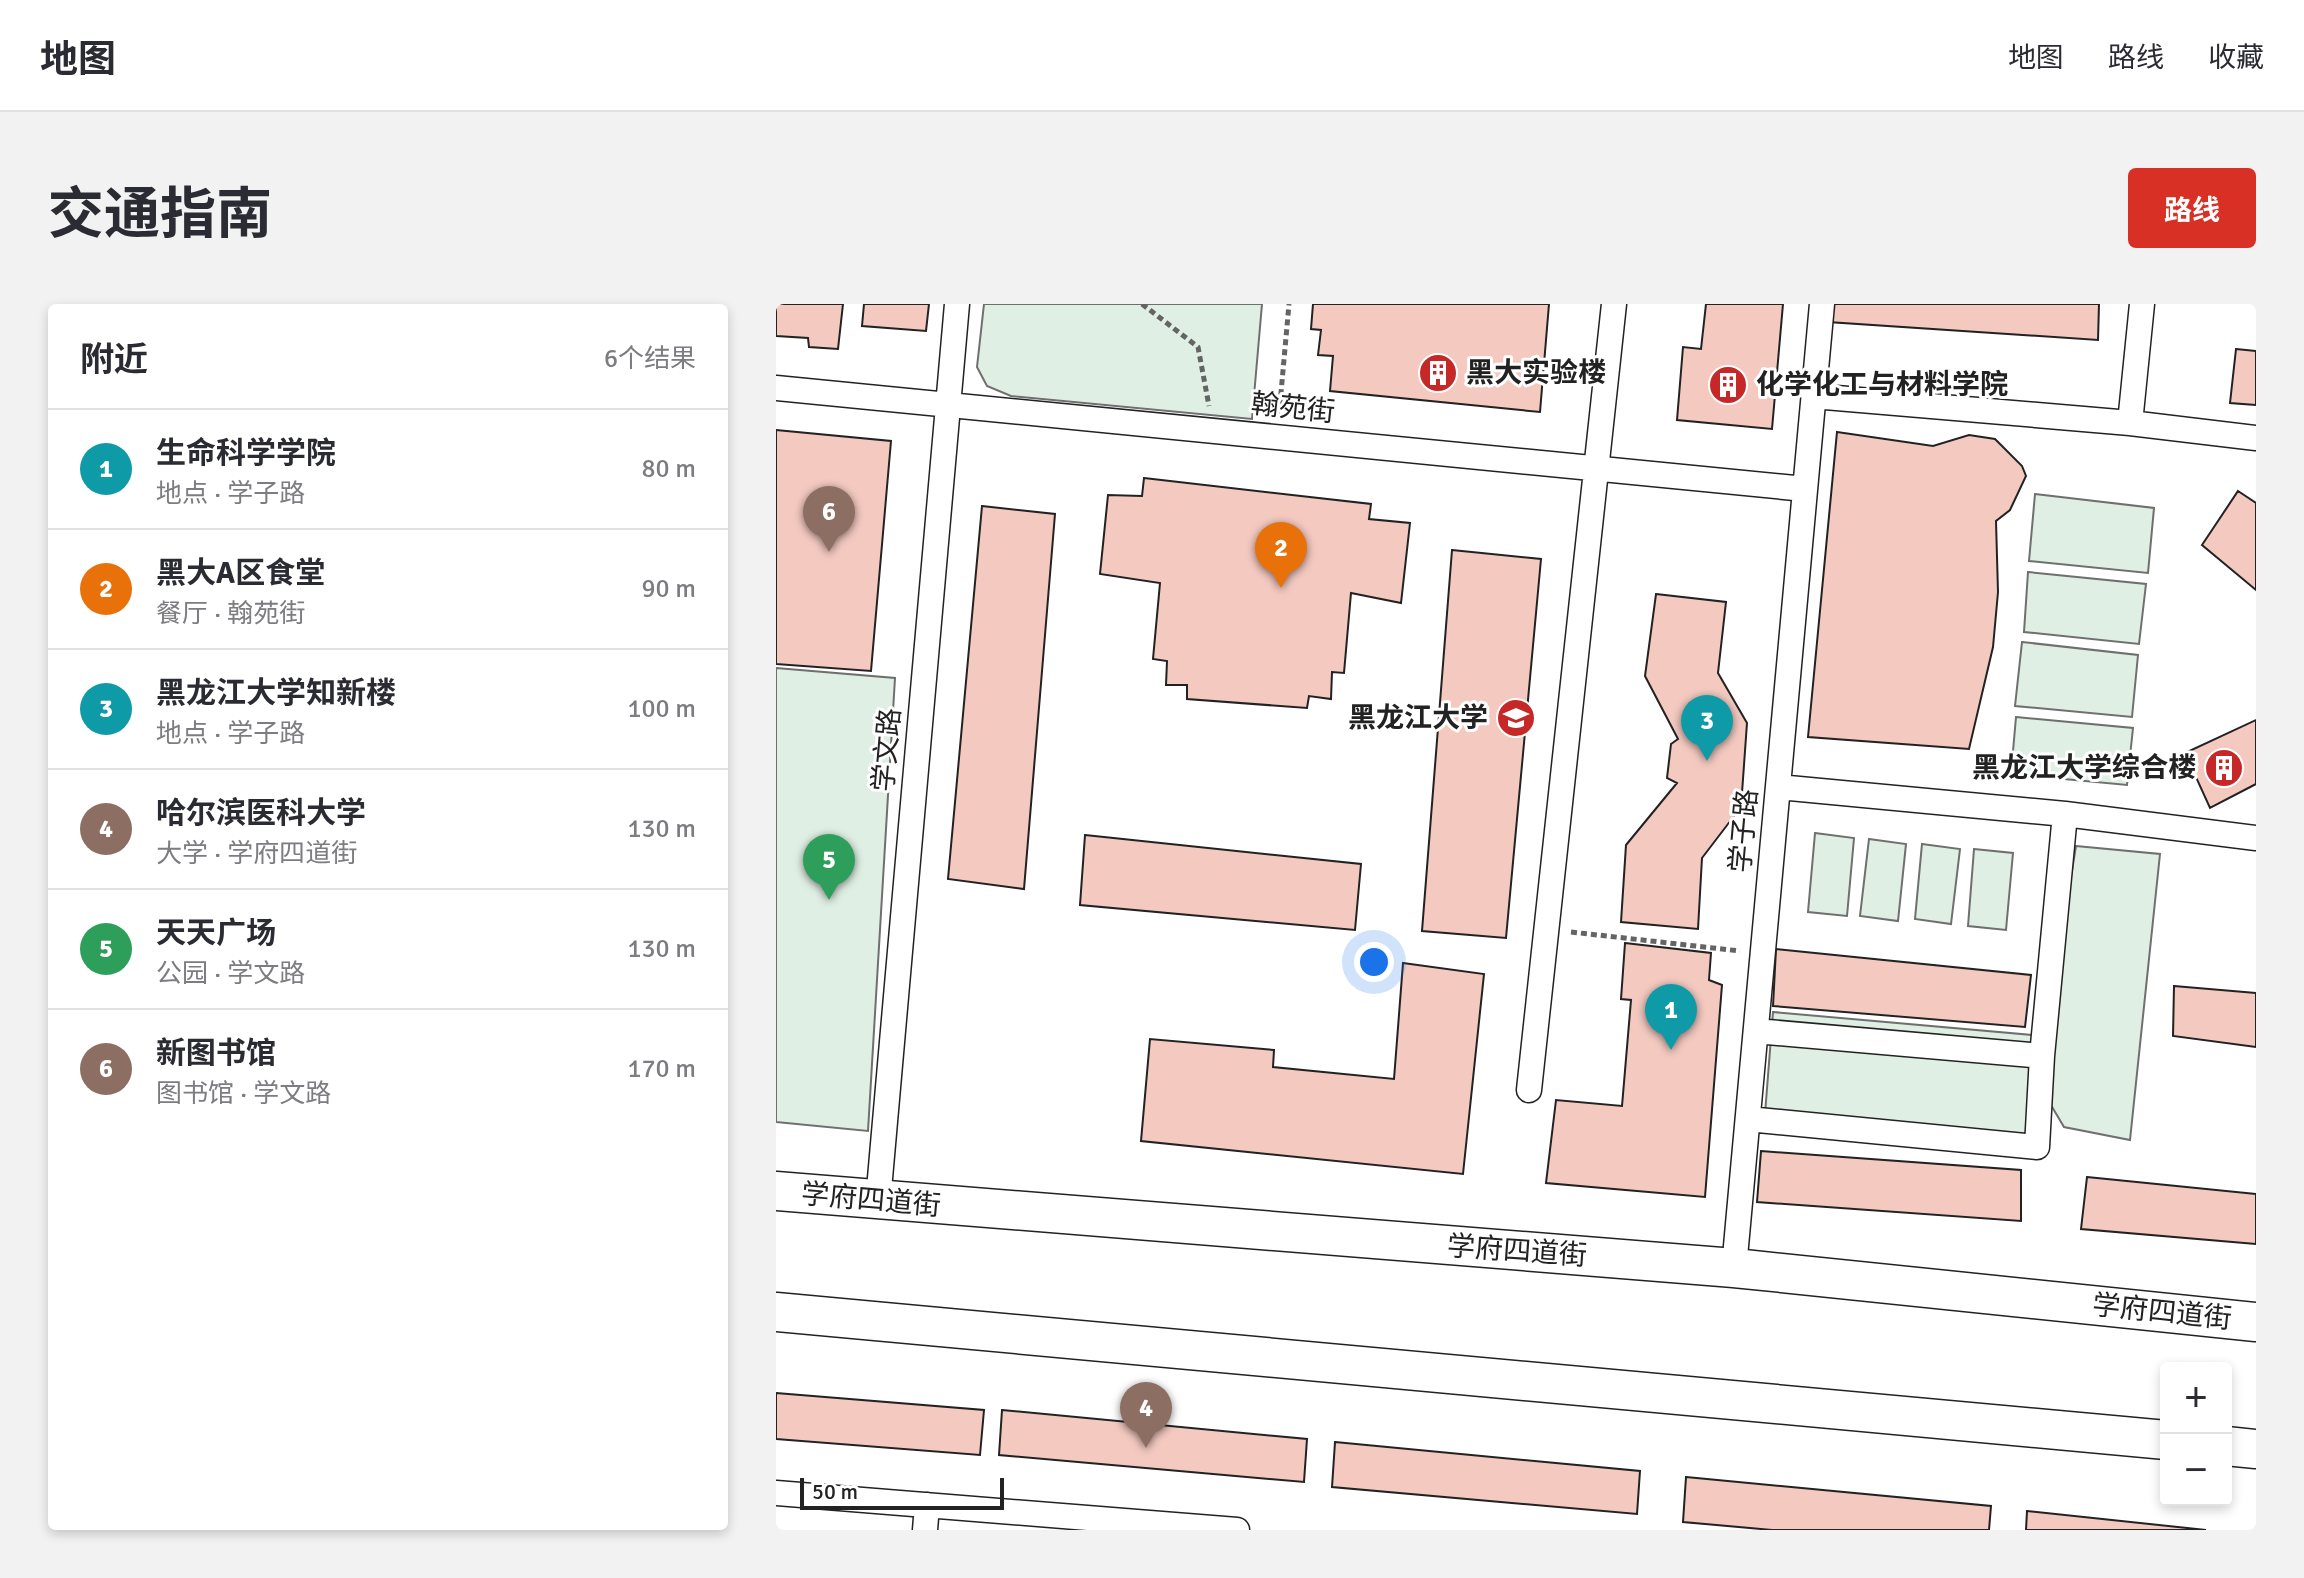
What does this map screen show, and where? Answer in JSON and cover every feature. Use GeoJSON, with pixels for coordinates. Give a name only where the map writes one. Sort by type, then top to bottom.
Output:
{"type":"FeatureCollection","features":[{"type":"Feature","properties":{"kind":"main road","name":"学府四道街"},"geometry":{"type":"LineString","coordinates":[[776,1191],[1734,1268],[2256,1322]]}},
{"type":"Feature","properties":{"kind":"main road"},"geometry":{"type":"LineString","coordinates":[[776,1312],[2160,1439]]}},
{"type":"Feature","properties":{"kind":"main road"},"geometry":{"type":"LineString","coordinates":[[2232,1447],[2256,1449]]}},
{"type":"Feature","properties":{"kind":"street","name":"学文路"},"geometry":{"type":"LineString","coordinates":[[878,1201],[957,304]]}},
{"type":"Feature","properties":{"kind":"street"},"geometry":{"type":"LineString","coordinates":[[1529,1090],[1599,468],[1614,304]]}},
{"type":"Feature","properties":{"kind":"street","name":"学子路"},"geometry":{"type":"LineString","coordinates":[[1734,1268],[1822,304]]}},
{"type":"Feature","properties":{"kind":"street"},"geometry":{"type":"LineString","coordinates":[[2130,423],[2142,304]]}},
{"type":"Feature","properties":{"kind":"street","name":"翰苑街"},"geometry":{"type":"LineString","coordinates":[[776,388],[1805,489]]}},
{"type":"Feature","properties":{"kind":"street"},"geometry":{"type":"LineString","coordinates":[[1813,396],[2130,423],[2256,438]]}},
{"type":"Feature","properties":{"kind":"street"},"geometry":{"type":"LineString","coordinates":[[1778,787],[2065,814],[2256,838]]}},
{"type":"Feature","properties":{"kind":"street"},"geometry":{"type":"LineString","coordinates":[[1748,1119],[2037,1147],[2042,1056],[2065,814]]}},
{"type":"Feature","properties":{"kind":"street"},"geometry":{"type":"LineString","coordinates":[[1756,1031],[2042,1056]]}},
{"type":"Feature","properties":{"kind":"street"},"geometry":{"type":"LineString","coordinates":[[776,1493],[1237,1530]]}},
{"type":"Feature","properties":{"kind":"street"},"geometry":{"type":"LineString","coordinates":[[925,1530],[927,1505]]}},
{"type":"Feature","properties":{"kind":"path"},"geometry":{"type":"LineString","coordinates":[[1142,304],[1198,347],[1213,430]]}},
{"type":"Feature","properties":{"kind":"path"},"geometry":{"type":"LineString","coordinates":[[1276,436],[1289,304]]}},
{"type":"Feature","properties":{"kind":"path"},"geometry":{"type":"LineString","coordinates":[[1546,929],[1763,954]]}},
{"type":"Feature","properties":{"kind":"green space"},"geometry":{"type":"Polygon","coordinates":[[[984,304],[1262,304],[1252,419],[1011,396],[987,386],[977,367],[984,304]]]}},
{"type":"Feature","properties":{"kind":"green space"},"geometry":{"type":"Polygon","coordinates":[[[2035,494],[2154,508],[2148,573],[2029,561],[2035,494]]]}},
{"type":"Feature","properties":{"kind":"green space"},"geometry":{"type":"Polygon","coordinates":[[[2028,572],[2146,584],[2139,644],[2024,632],[2028,572]]]}},
{"type":"Feature","properties":{"kind":"green space"},"geometry":{"type":"Polygon","coordinates":[[[2022,642],[2138,655],[2132,717],[2015,706],[2022,642]]]}},
{"type":"Feature","properties":{"kind":"green space"},"geometry":{"type":"Polygon","coordinates":[[[776,668],[895,678],[868,1131],[776,1122],[776,668]]]}},
{"type":"Feature","properties":{"kind":"green space"},"geometry":{"type":"Polygon","coordinates":[[[2016,717],[2133,728],[2127,785],[2011,774],[2016,717]]]}},
{"type":"Feature","properties":{"kind":"green space"},"geometry":{"type":"Polygon","coordinates":[[[1815,833],[1854,838],[1847,916],[1808,912],[1815,833]]]}},
{"type":"Feature","properties":{"kind":"green space"},"geometry":{"type":"Polygon","coordinates":[[[1869,839],[1906,844],[1898,921],[1860,916],[1869,839]]]}},
{"type":"Feature","properties":{"kind":"green space"},"geometry":{"type":"Polygon","coordinates":[[[1922,844],[1960,849],[1951,924],[1915,919],[1922,844]]]}},
{"type":"Feature","properties":{"kind":"green space"},"geometry":{"type":"Polygon","coordinates":[[[2076,846],[2160,854],[2130,1140],[2064,1127],[2045,1095],[2040,1067],[2076,846]]]}},
{"type":"Feature","properties":{"kind":"green space"},"geometry":{"type":"Polygon","coordinates":[[[1974,849],[2013,853],[2006,930],[1968,926],[1974,849]]]}},
{"type":"Feature","properties":{"kind":"green space"},"geometry":{"type":"Polygon","coordinates":[[[1773,1012],[2032,1035],[2027,1139],[1765,1114],[1773,1012]]]}},
{"type":"Feature","properties":{"kind":"building"},"geometry":{"type":"Polygon","coordinates":[[[776,304],[843,304],[838,349],[809,347],[808,338],[776,336],[776,304]]]}},
{"type":"Feature","properties":{"kind":"building"},"geometry":{"type":"Polygon","coordinates":[[[864,304],[929,304],[926,331],[862,326],[864,304]]]}},
{"type":"Feature","properties":{"kind":"building","name":"黑大实验楼"},"geometry":{"type":"Polygon","coordinates":[[[1313,304],[1549,304],[1540,412],[1330,391],[1333,356],[1318,355],[1321,330],[1311,329],[1313,304]]]}},
{"type":"Feature","properties":{"kind":"building","name":"化学化工与材料学院"},"geometry":{"type":"Polygon","coordinates":[[[1706,304],[1783,304],[1772,429],[1677,420],[1683,347],[1701,349],[1706,304]]]}},
{"type":"Feature","properties":{"kind":"building"},"geometry":{"type":"Polygon","coordinates":[[[1829,304],[2099,304],[2098,340],[1828,322],[1829,304]]]}},
{"type":"Feature","properties":{"kind":"building"},"geometry":{"type":"Polygon","coordinates":[[[2236,349],[2256,351],[2256,405],[2230,403],[2236,349]]]}},
{"type":"Feature","properties":{"kind":"building"},"geometry":{"type":"Polygon","coordinates":[[[776,430],[891,441],[871,671],[776,664],[776,430]]]}},
{"type":"Feature","properties":{"kind":"building"},"geometry":{"type":"Polygon","coordinates":[[[1837,432],[1933,446],[1969,435],[1995,439],[2022,466],[2026,476],[2010,510],[1996,521],[1998,592],[1993,647],[1969,749],[1808,737],[1837,432]]]}},
{"type":"Feature","properties":{"kind":"building"},"geometry":{"type":"Polygon","coordinates":[[[1144,478],[1371,504],[1369,519],[1410,523],[1401,603],[1351,593],[1344,673],[1332,672],[1331,699],[1309,696],[1307,708],[1187,699],[1187,685],[1166,685],[1167,661],[1153,659],[1160,583],[1100,574],[1108,495],[1142,496],[1144,478]]]}},
{"type":"Feature","properties":{"kind":"building"},"geometry":{"type":"Polygon","coordinates":[[[2238,491],[2256,503],[2256,590],[2202,545],[2238,491]]]}},
{"type":"Feature","properties":{"kind":"building"},"geometry":{"type":"Polygon","coordinates":[[[982,506],[1055,514],[1024,889],[948,879],[982,506]]]}},
{"type":"Feature","properties":{"kind":"building"},"geometry":{"type":"Polygon","coordinates":[[[1452,550],[1541,559],[1506,938],[1422,931],[1452,550]]]}},
{"type":"Feature","properties":{"kind":"building"},"geometry":{"type":"Polygon","coordinates":[[[1656,594],[1726,602],[1718,673],[1747,723],[1741,807],[1702,858],[1698,929],[1621,922],[1626,845],[1677,783],[1667,778],[1671,744],[1678,739],[1645,676],[1656,594]]]}},
{"type":"Feature","properties":{"kind":"building","name":"黑龙江大学综合楼"},"geometry":{"type":"Polygon","coordinates":[[[2256,720],[2256,784],[2210,808],[2185,753],[2256,720]]]}},
{"type":"Feature","properties":{"kind":"building"},"geometry":{"type":"Polygon","coordinates":[[[1085,835],[1361,864],[1355,930],[1080,905],[1085,835]]]}},
{"type":"Feature","properties":{"kind":"building"},"geometry":{"type":"Polygon","coordinates":[[[1625,943],[1711,953],[1709,980],[1722,985],[1705,1197],[1546,1183],[1556,1100],[1622,1106],[1631,1000],[1621,999],[1625,943]]]}},
{"type":"Feature","properties":{"kind":"building"},"geometry":{"type":"Polygon","coordinates":[[[1776,949],[2031,975],[2025,1027],[1773,1006],[1776,949]]]}},
{"type":"Feature","properties":{"kind":"building"},"geometry":{"type":"Polygon","coordinates":[[[1403,963],[1484,974],[1463,1174],[1141,1141],[1150,1039],[1274,1050],[1273,1067],[1394,1079],[1403,963]]]}},
{"type":"Feature","properties":{"kind":"building"},"geometry":{"type":"Polygon","coordinates":[[[2174,986],[2256,993],[2256,1047],[2173,1036],[2174,986]]]}},
{"type":"Feature","properties":{"kind":"building"},"geometry":{"type":"Polygon","coordinates":[[[1761,1151],[2021,1170],[2021,1221],[1757,1202],[1761,1151]]]}},
{"type":"Feature","properties":{"kind":"building"},"geometry":{"type":"Polygon","coordinates":[[[2087,1177],[2256,1194],[2256,1244],[2081,1229],[2087,1177]]]}},
{"type":"Feature","properties":{"kind":"building"},"geometry":{"type":"Polygon","coordinates":[[[776,1393],[984,1410],[980,1455],[776,1439],[776,1393]]]}},
{"type":"Feature","properties":{"kind":"building"},"geometry":{"type":"Polygon","coordinates":[[[1002,1410],[1307,1439],[1304,1482],[999,1455],[1002,1410]]]}},
{"type":"Feature","properties":{"kind":"building"},"geometry":{"type":"Polygon","coordinates":[[[1335,1442],[1640,1471],[1637,1514],[1332,1487],[1335,1442]]]}},
{"type":"Feature","properties":{"kind":"building"},"geometry":{"type":"Polygon","coordinates":[[[1686,1477],[1991,1506],[1989,1530],[1772,1530],[1683,1522],[1686,1477]]]}},
{"type":"Feature","properties":{"kind":"building"},"geometry":{"type":"Polygon","coordinates":[[[2027,1511],[2206,1530],[2026,1530],[2027,1511]]]}},
{"type":"Feature","properties":{"kind":"place","name":"黑大实验楼"},"geometry":{"type":"Point","coordinates":[1438,373]}},
{"type":"Feature","properties":{"kind":"place","name":"化学化工与材料学院"},"geometry":{"type":"Point","coordinates":[1728,385]}},
{"type":"Feature","properties":{"kind":"place","name":"新图书馆"},"geometry":{"type":"Point","coordinates":[829,552]}},
{"type":"Feature","properties":{"kind":"place","name":"黑大A区食堂"},"geometry":{"type":"Point","coordinates":[1281,588]}},
{"type":"Feature","properties":{"kind":"place","name":"黑龙江大学"},"geometry":{"type":"Point","coordinates":[1516,718]}},
{"type":"Feature","properties":{"kind":"place","name":"黑龙江大学知新楼"},"geometry":{"type":"Point","coordinates":[1707,761]}},
{"type":"Feature","properties":{"kind":"place","name":"黑龙江大学综合楼"},"geometry":{"type":"Point","coordinates":[2224,768]}},
{"type":"Feature","properties":{"kind":"place","name":"天天广场"},"geometry":{"type":"Point","coordinates":[829,900]}},
{"type":"Feature","properties":{"kind":"place","name":"生命科学学院"},"geometry":{"type":"Point","coordinates":[1671,1050]}},
{"type":"Feature","properties":{"kind":"place","name":"哈尔滨医科大学"},"geometry":{"type":"Point","coordinates":[1146,1448]}}]}
